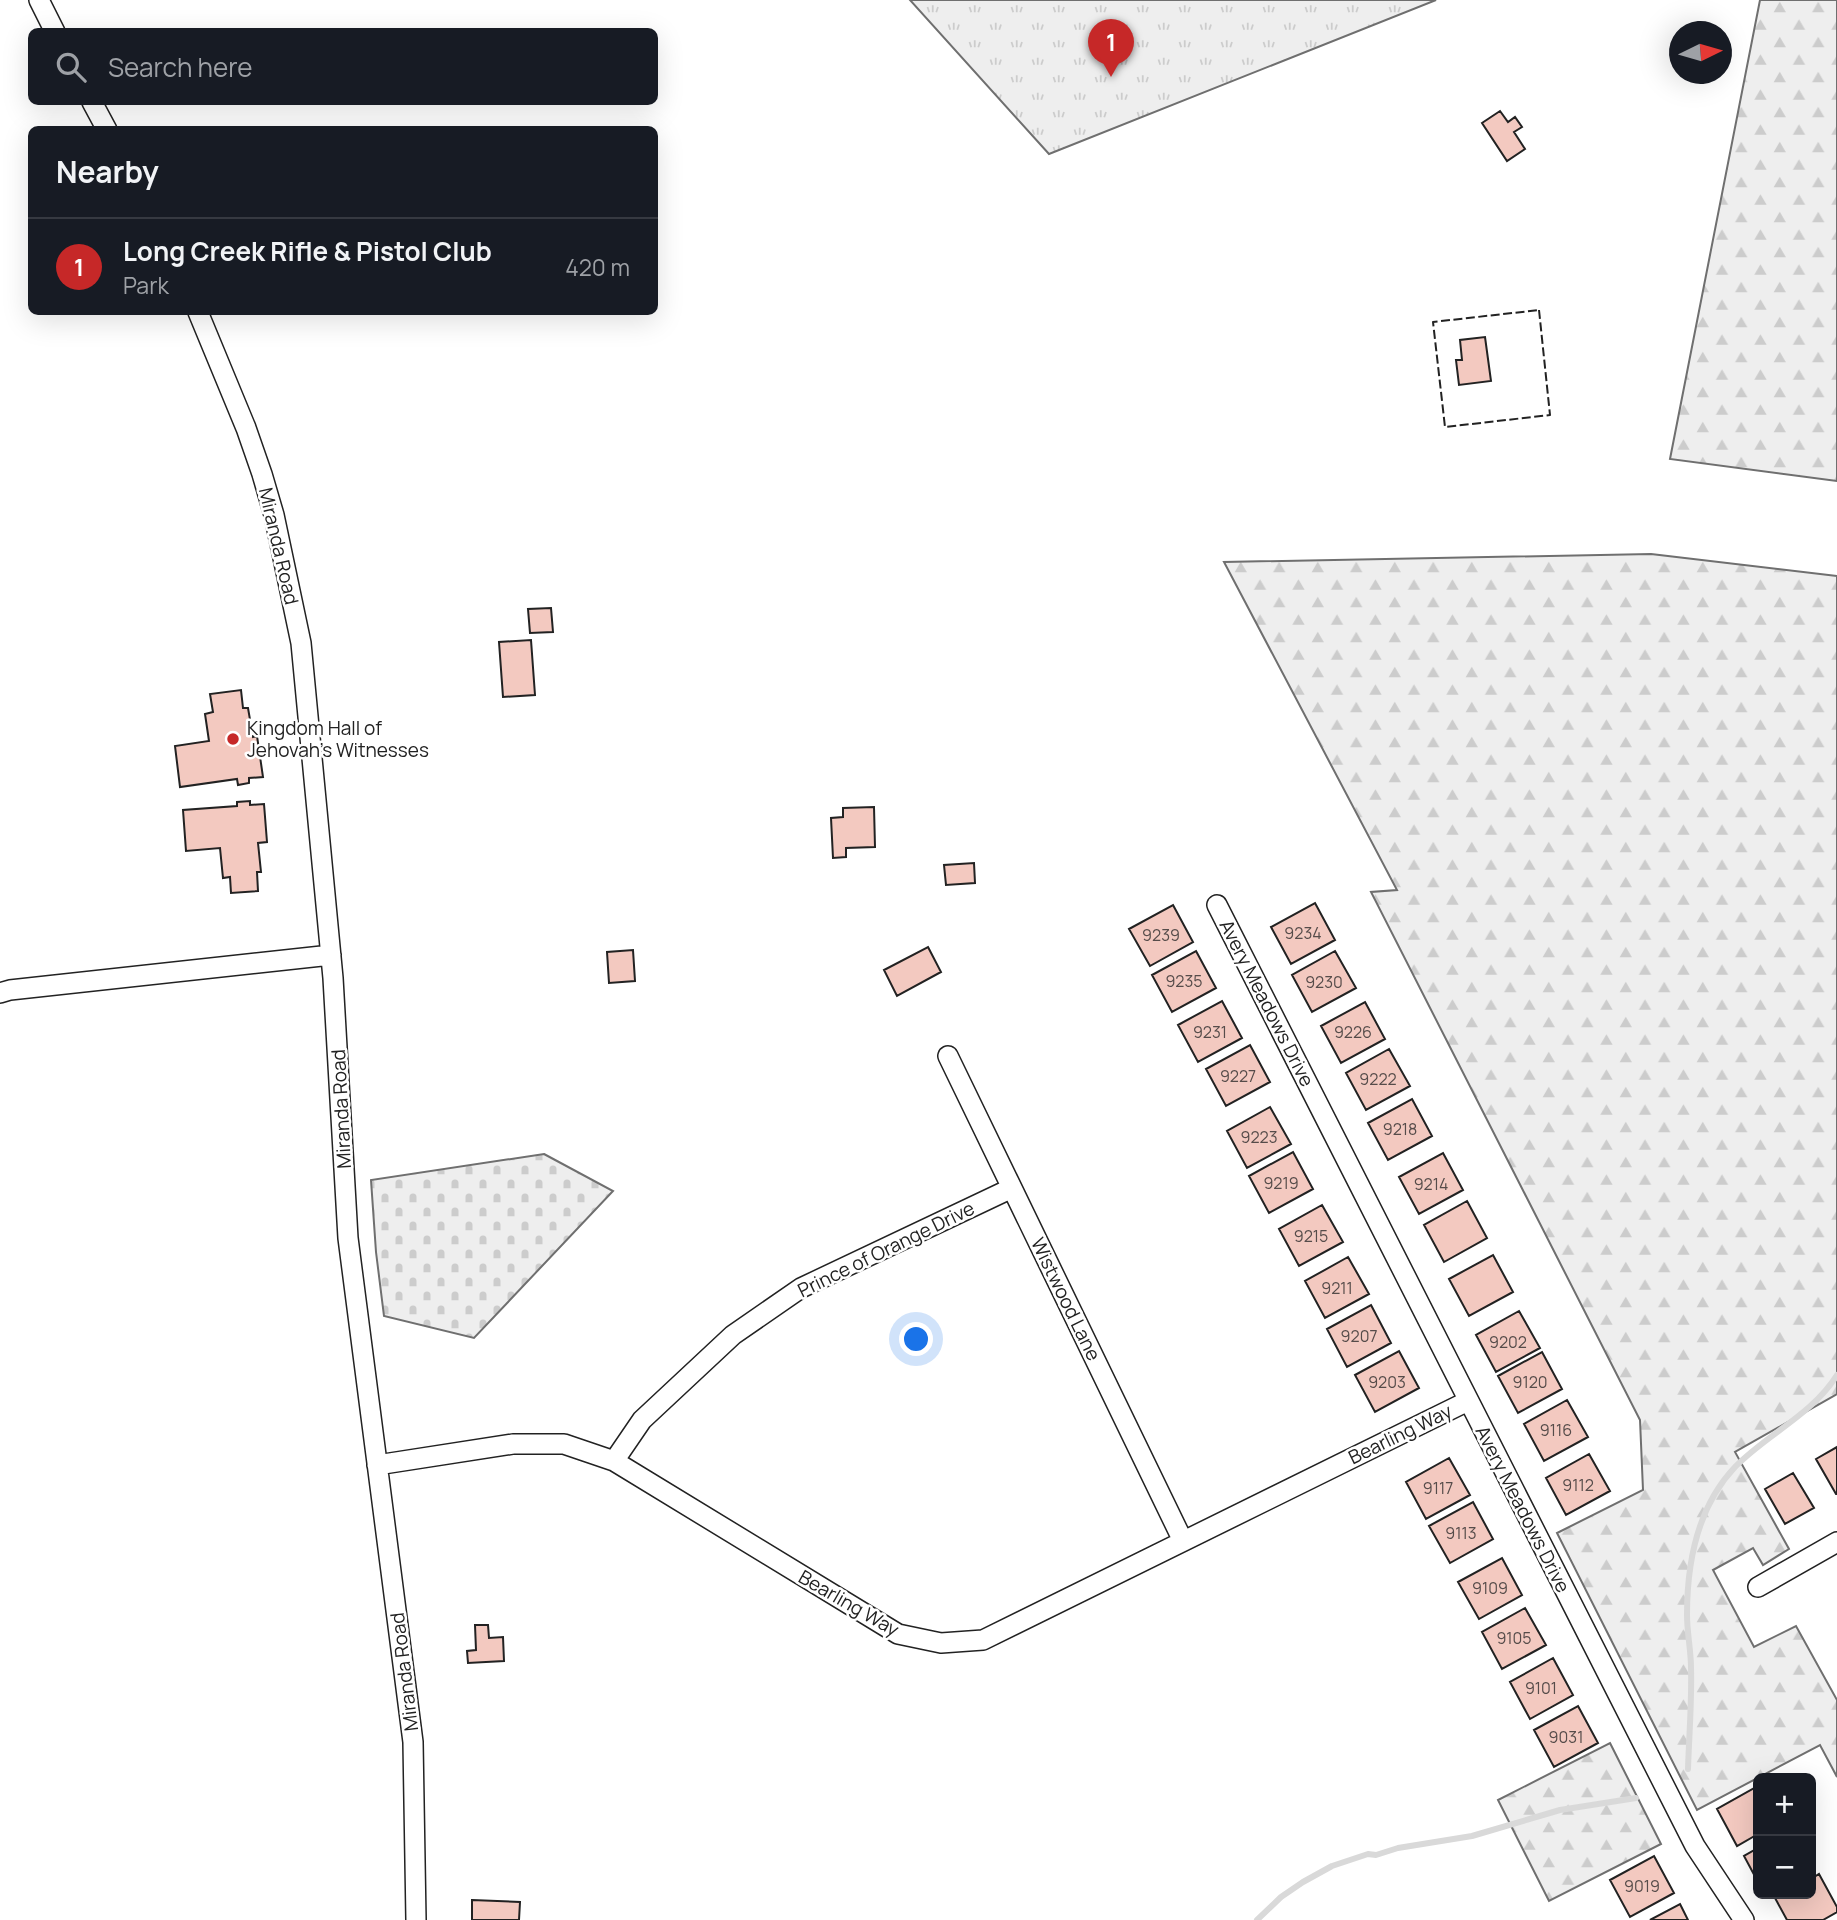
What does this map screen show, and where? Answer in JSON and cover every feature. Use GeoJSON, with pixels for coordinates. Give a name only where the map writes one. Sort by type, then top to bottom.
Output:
{"type":"FeatureCollection","features":[{"type":"Feature","properties":{"kind":"street"},"geometry":{"type":"LineString","coordinates":[[39,0],[53,28]]}},
{"type":"Feature","properties":{"kind":"street"},"geometry":{"type":"LineString","coordinates":[[94,105],[105,126]]}},
{"type":"Feature","properties":{"kind":"street","name":"Miranda Road"},"geometry":{"type":"LineString","coordinates":[[199,315],[262,474],[274,515],[301,640],[331,955],[348,1238],[413,1742],[416,1920]]}},
{"type":"Feature","properties":{"kind":"street","name":"Avery Meadows Drive"},"geometry":{"type":"LineString","coordinates":[[1217,905],[1695,1846],[1744,1920]]}},
{"type":"Feature","properties":{"kind":"street"},"geometry":{"type":"LineString","coordinates":[[0,993],[331,955]]}},
{"type":"Feature","properties":{"kind":"street","name":"Wistwood Lane"},"geometry":{"type":"LineString","coordinates":[[948,1056],[1183,1541]]}},
{"type":"Feature","properties":{"kind":"street","name":"Prince of Orange Drive"},"geometry":{"type":"LineString","coordinates":[[614,1461],[642,1420],[733,1335],[801,1287],[1012,1188]]}},
{"type":"Feature","properties":{"kind":"street","name":"Bearling Way"},"geometry":{"type":"LineString","coordinates":[[377,1465],[513,1444],[564,1444],[614,1461],[898,1634],[941,1643],[984,1640],[1468,1401]]}},
{"type":"Feature","properties":{"kind":"street"},"geometry":{"type":"LineString","coordinates":[[1758,1587],[1837,1542]]}},
{"type":"Feature","properties":{"kind":"green space"},"geometry":{"type":"Polygon","coordinates":[[[910,0],[1436,0],[1049,154],[910,0]]]}},
{"type":"Feature","properties":{"kind":"green space"},"geometry":{"type":"Polygon","coordinates":[[[1760,0],[1837,0],[1837,481],[1670,459],[1760,0]]]}},
{"type":"Feature","properties":{"kind":"green space"},"geometry":{"type":"Polygon","coordinates":[[[1651,554],[1837,576],[1837,1394],[1735,1452],[1789,1549],[1763,1565],[1753,1548],[1713,1570],[1754,1647],[1796,1626],[1837,1700],[1837,1777],[1820,1745],[1767,1773],[1753,1773],[1753,1780],[1697,1810],[1557,1533],[1643,1490],[1640,1420],[1371,892],[1397,890],[1224,562],[1651,554]]]}},
{"type":"Feature","properties":{"kind":"green space"},"geometry":{"type":"Polygon","coordinates":[[[544,1154],[613,1191],[474,1338],[384,1316],[371,1180],[544,1154]]]}},
{"type":"Feature","properties":{"kind":"green space"},"geometry":{"type":"Polygon","coordinates":[[[1610,1743],[1661,1844],[1549,1901],[1498,1800],[1610,1743]]]}},
{"type":"Feature","properties":{"kind":"building"},"geometry":{"type":"Polygon","coordinates":[[[1500,111],[1508,122],[1515,117],[1522,127],[1514,132],[1525,149],[1507,161],[1482,123],[1500,111]]]}},
{"type":"Feature","properties":{"kind":"building"},"geometry":{"type":"Polygon","coordinates":[[[1485,337],[1491,381],[1459,385],[1456,360],[1462,360],[1460,340],[1485,337]]]}},
{"type":"Feature","properties":{"kind":"building"},"geometry":{"type":"Polygon","coordinates":[[[551,608],[553,632],[530,633],[528,609],[551,608]]]}},
{"type":"Feature","properties":{"kind":"building"},"geometry":{"type":"Polygon","coordinates":[[[531,640],[535,695],[503,697],[499,642],[531,640]]]}},
{"type":"Feature","properties":{"kind":"building","name":"Kingdom Hall of Jehovah’s Witnesses"},"geometry":{"type":"Polygon","coordinates":[[[241,690],[243,708],[248,708],[253,737],[257,736],[263,777],[249,778],[249,783],[238,785],[237,779],[180,787],[175,746],[209,741],[205,714],[213,712],[210,694],[241,690]]]}},
{"type":"Feature","properties":{"kind":"building","name":"Kingdom Hall of Jehovah’s Witnesses"},"geometry":{"type":"Polygon","coordinates":[[[250,801],[250,805],[264,804],[267,842],[258,843],[261,872],[257,872],[258,891],[231,893],[230,877],[223,878],[220,848],[186,851],[183,810],[237,806],[237,802],[250,801]]]}},
{"type":"Feature","properties":{"kind":"building"},"geometry":{"type":"Polygon","coordinates":[[[874,807],[875,847],[846,848],[846,857],[833,858],[831,818],[843,817],[843,808],[874,807]]]}},
{"type":"Feature","properties":{"kind":"building"},"geometry":{"type":"Polygon","coordinates":[[[974,863],[975,883],[946,885],[944,865],[974,863]]]}},
{"type":"Feature","properties":{"kind":"building"},"geometry":{"type":"Polygon","coordinates":[[[1315,903],[1335,940],[1291,964],[1271,927],[1315,903]]]}},
{"type":"Feature","properties":{"kind":"building"},"geometry":{"type":"Polygon","coordinates":[[[1173,905],[1193,942],[1150,966],[1129,929],[1173,905]]]}},
{"type":"Feature","properties":{"kind":"building"},"geometry":{"type":"Polygon","coordinates":[[[928,947],[941,972],[897,996],[884,970],[928,947]]]}},
{"type":"Feature","properties":{"kind":"building"},"geometry":{"type":"Polygon","coordinates":[[[633,950],[635,981],[609,983],[607,952],[633,950]]]}},
{"type":"Feature","properties":{"kind":"building"},"geometry":{"type":"Polygon","coordinates":[[[1196,951],[1216,988],[1172,1012],[1152,975],[1196,951]]]}},
{"type":"Feature","properties":{"kind":"building"},"geometry":{"type":"Polygon","coordinates":[[[1335,951],[1356,988],[1312,1012],[1292,975],[1335,951]]]}},
{"type":"Feature","properties":{"kind":"building"},"geometry":{"type":"Polygon","coordinates":[[[1222,1001],[1242,1038],[1198,1062],[1178,1025],[1222,1001]]]}},
{"type":"Feature","properties":{"kind":"building"},"geometry":{"type":"Polygon","coordinates":[[[1365,1002],[1385,1039],[1341,1063],[1321,1026],[1365,1002]]]}},
{"type":"Feature","properties":{"kind":"building"},"geometry":{"type":"Polygon","coordinates":[[[1250,1045],[1270,1082],[1226,1106],[1206,1069],[1250,1045]]]}},
{"type":"Feature","properties":{"kind":"building"},"geometry":{"type":"Polygon","coordinates":[[[1389,1049],[1410,1086],[1366,1110],[1346,1073],[1389,1049]]]}},
{"type":"Feature","properties":{"kind":"building"},"geometry":{"type":"Polygon","coordinates":[[[1412,1099],[1432,1136],[1388,1160],[1368,1123],[1412,1099]]]}},
{"type":"Feature","properties":{"kind":"building"},"geometry":{"type":"Polygon","coordinates":[[[1270,1107],[1291,1144],[1247,1168],[1227,1131],[1270,1107]]]}},
{"type":"Feature","properties":{"kind":"building"},"geometry":{"type":"Polygon","coordinates":[[[1293,1152],[1313,1189],[1269,1213],[1249,1176],[1293,1152]]]}},
{"type":"Feature","properties":{"kind":"building"},"geometry":{"type":"Polygon","coordinates":[[[1443,1153],[1463,1190],[1419,1214],[1399,1177],[1443,1153]]]}},
{"type":"Feature","properties":{"kind":"building"},"geometry":{"type":"Polygon","coordinates":[[[1467,1201],[1487,1238],[1444,1262],[1424,1225],[1467,1201]]]}},
{"type":"Feature","properties":{"kind":"building"},"geometry":{"type":"Polygon","coordinates":[[[1322,1205],[1343,1242],[1299,1266],[1279,1229],[1322,1205]]]}},
{"type":"Feature","properties":{"kind":"building"},"geometry":{"type":"Polygon","coordinates":[[[1493,1255],[1513,1292],[1469,1316],[1449,1279],[1493,1255]]]}},
{"type":"Feature","properties":{"kind":"building"},"geometry":{"type":"Polygon","coordinates":[[[1348,1257],[1369,1294],[1325,1318],[1305,1281],[1348,1257]]]}},
{"type":"Feature","properties":{"kind":"building"},"geometry":{"type":"Polygon","coordinates":[[[1371,1305],[1391,1343],[1347,1367],[1327,1329],[1371,1305]]]}},
{"type":"Feature","properties":{"kind":"building"},"geometry":{"type":"Polygon","coordinates":[[[1519,1311],[1540,1348],[1496,1372],[1476,1335],[1519,1311]]]}},
{"type":"Feature","properties":{"kind":"building"},"geometry":{"type":"Polygon","coordinates":[[[1399,1351],[1419,1388],[1375,1412],[1355,1375],[1399,1351]]]}},
{"type":"Feature","properties":{"kind":"building"},"geometry":{"type":"Polygon","coordinates":[[[1542,1352],[1562,1389],[1518,1413],[1498,1376],[1542,1352]]]}},
{"type":"Feature","properties":{"kind":"building"},"geometry":{"type":"Polygon","coordinates":[[[1567,1400],[1588,1437],[1544,1461],[1524,1424],[1567,1400]]]}},
{"type":"Feature","properties":{"kind":"building"},"geometry":{"type":"Polygon","coordinates":[[[1837,1447],[1837,1494],[1836,1494],[1816,1459],[1837,1447]]]}},
{"type":"Feature","properties":{"kind":"building"},"geometry":{"type":"Polygon","coordinates":[[[1589,1454],[1610,1491],[1566,1515],[1546,1478],[1589,1454]]]}},
{"type":"Feature","properties":{"kind":"building"},"geometry":{"type":"Polygon","coordinates":[[[1449,1458],[1470,1495],[1426,1519],[1406,1482],[1449,1458]]]}},
{"type":"Feature","properties":{"kind":"building"},"geometry":{"type":"Polygon","coordinates":[[[1793,1473],[1814,1508],[1785,1524],[1765,1489],[1793,1473]]]}},
{"type":"Feature","properties":{"kind":"building"},"geometry":{"type":"Polygon","coordinates":[[[1473,1502],[1493,1539],[1450,1563],[1429,1526],[1473,1502]]]}},
{"type":"Feature","properties":{"kind":"building"},"geometry":{"type":"Polygon","coordinates":[[[1502,1558],[1522,1595],[1479,1619],[1458,1582],[1502,1558]]]}},
{"type":"Feature","properties":{"kind":"building"},"geometry":{"type":"Polygon","coordinates":[[[1525,1608],[1546,1645],[1502,1669],[1482,1632],[1525,1608]]]}},
{"type":"Feature","properties":{"kind":"building"},"geometry":{"type":"Polygon","coordinates":[[[475,1625],[488,1625],[489,1638],[503,1637],[504,1661],[468,1663],[467,1651],[476,1650],[475,1625]]]}},
{"type":"Feature","properties":{"kind":"building"},"geometry":{"type":"Polygon","coordinates":[[[1553,1658],[1573,1695],[1530,1719],[1510,1682],[1553,1658]]]}},
{"type":"Feature","properties":{"kind":"building"},"geometry":{"type":"Polygon","coordinates":[[[1578,1706],[1598,1743],[1554,1767],[1534,1730],[1578,1706]]]}},
{"type":"Feature","properties":{"kind":"building"},"geometry":{"type":"Polygon","coordinates":[[[1753,1789],[1753,1837],[1737,1846],[1717,1809],[1753,1789]]]}},
{"type":"Feature","properties":{"kind":"building"},"geometry":{"type":"Polygon","coordinates":[[[1753,1851],[1753,1873],[1744,1856],[1753,1851]]]}},
{"type":"Feature","properties":{"kind":"building"},"geometry":{"type":"Polygon","coordinates":[[[1654,1856],[1674,1893],[1630,1917],[1610,1880],[1654,1856]]]}},
{"type":"Feature","properties":{"kind":"building"},"geometry":{"type":"Polygon","coordinates":[[[1819,1874],[1837,1907],[1837,1912],[1823,1920],[1787,1920],[1776,1899],[1816,1899],[1816,1876],[1819,1874]]]}},
{"type":"Feature","properties":{"kind":"building"},"geometry":{"type":"Polygon","coordinates":[[[472,1900],[520,1902],[519,1920],[472,1920],[472,1900]]]}},
{"type":"Feature","properties":{"kind":"building"},"geometry":{"type":"Polygon","coordinates":[[[1680,1904],[1688,1920],[1650,1920],[1680,1904]]]}},
{"type":"Feature","properties":{"kind":"waterway"},"geometry":{"type":"LineString","coordinates":[[1688,1769],[1691,1681],[1687,1622],[1689,1575],[1704,1517],[1722,1482],[1735,1467],[1815,1402],[1837,1375]]}},
{"type":"Feature","properties":{"kind":"waterway"},"geometry":{"type":"LineString","coordinates":[[1257,1920],[1281,1897],[1303,1882],[1332,1866],[1368,1854],[1376,1855],[1398,1848],[1472,1836],[1560,1810],[1636,1798]]}},
{"type":"Feature","properties":{"kind":"fence"},"geometry":{"type":"LineString","coordinates":[[1539,310],[1550,415],[1445,427],[1433,322],[1539,310]]}},
{"type":"Feature","properties":{"kind":"place","name":"Long Creek Rifle & Pistol Club"},"geometry":{"type":"Point","coordinates":[1111,77]}},
{"type":"Feature","properties":{"kind":"place","name":"Kingdom Hall of Jehovah’s Witnesses"},"geometry":{"type":"Point","coordinates":[233,739]}}]}
